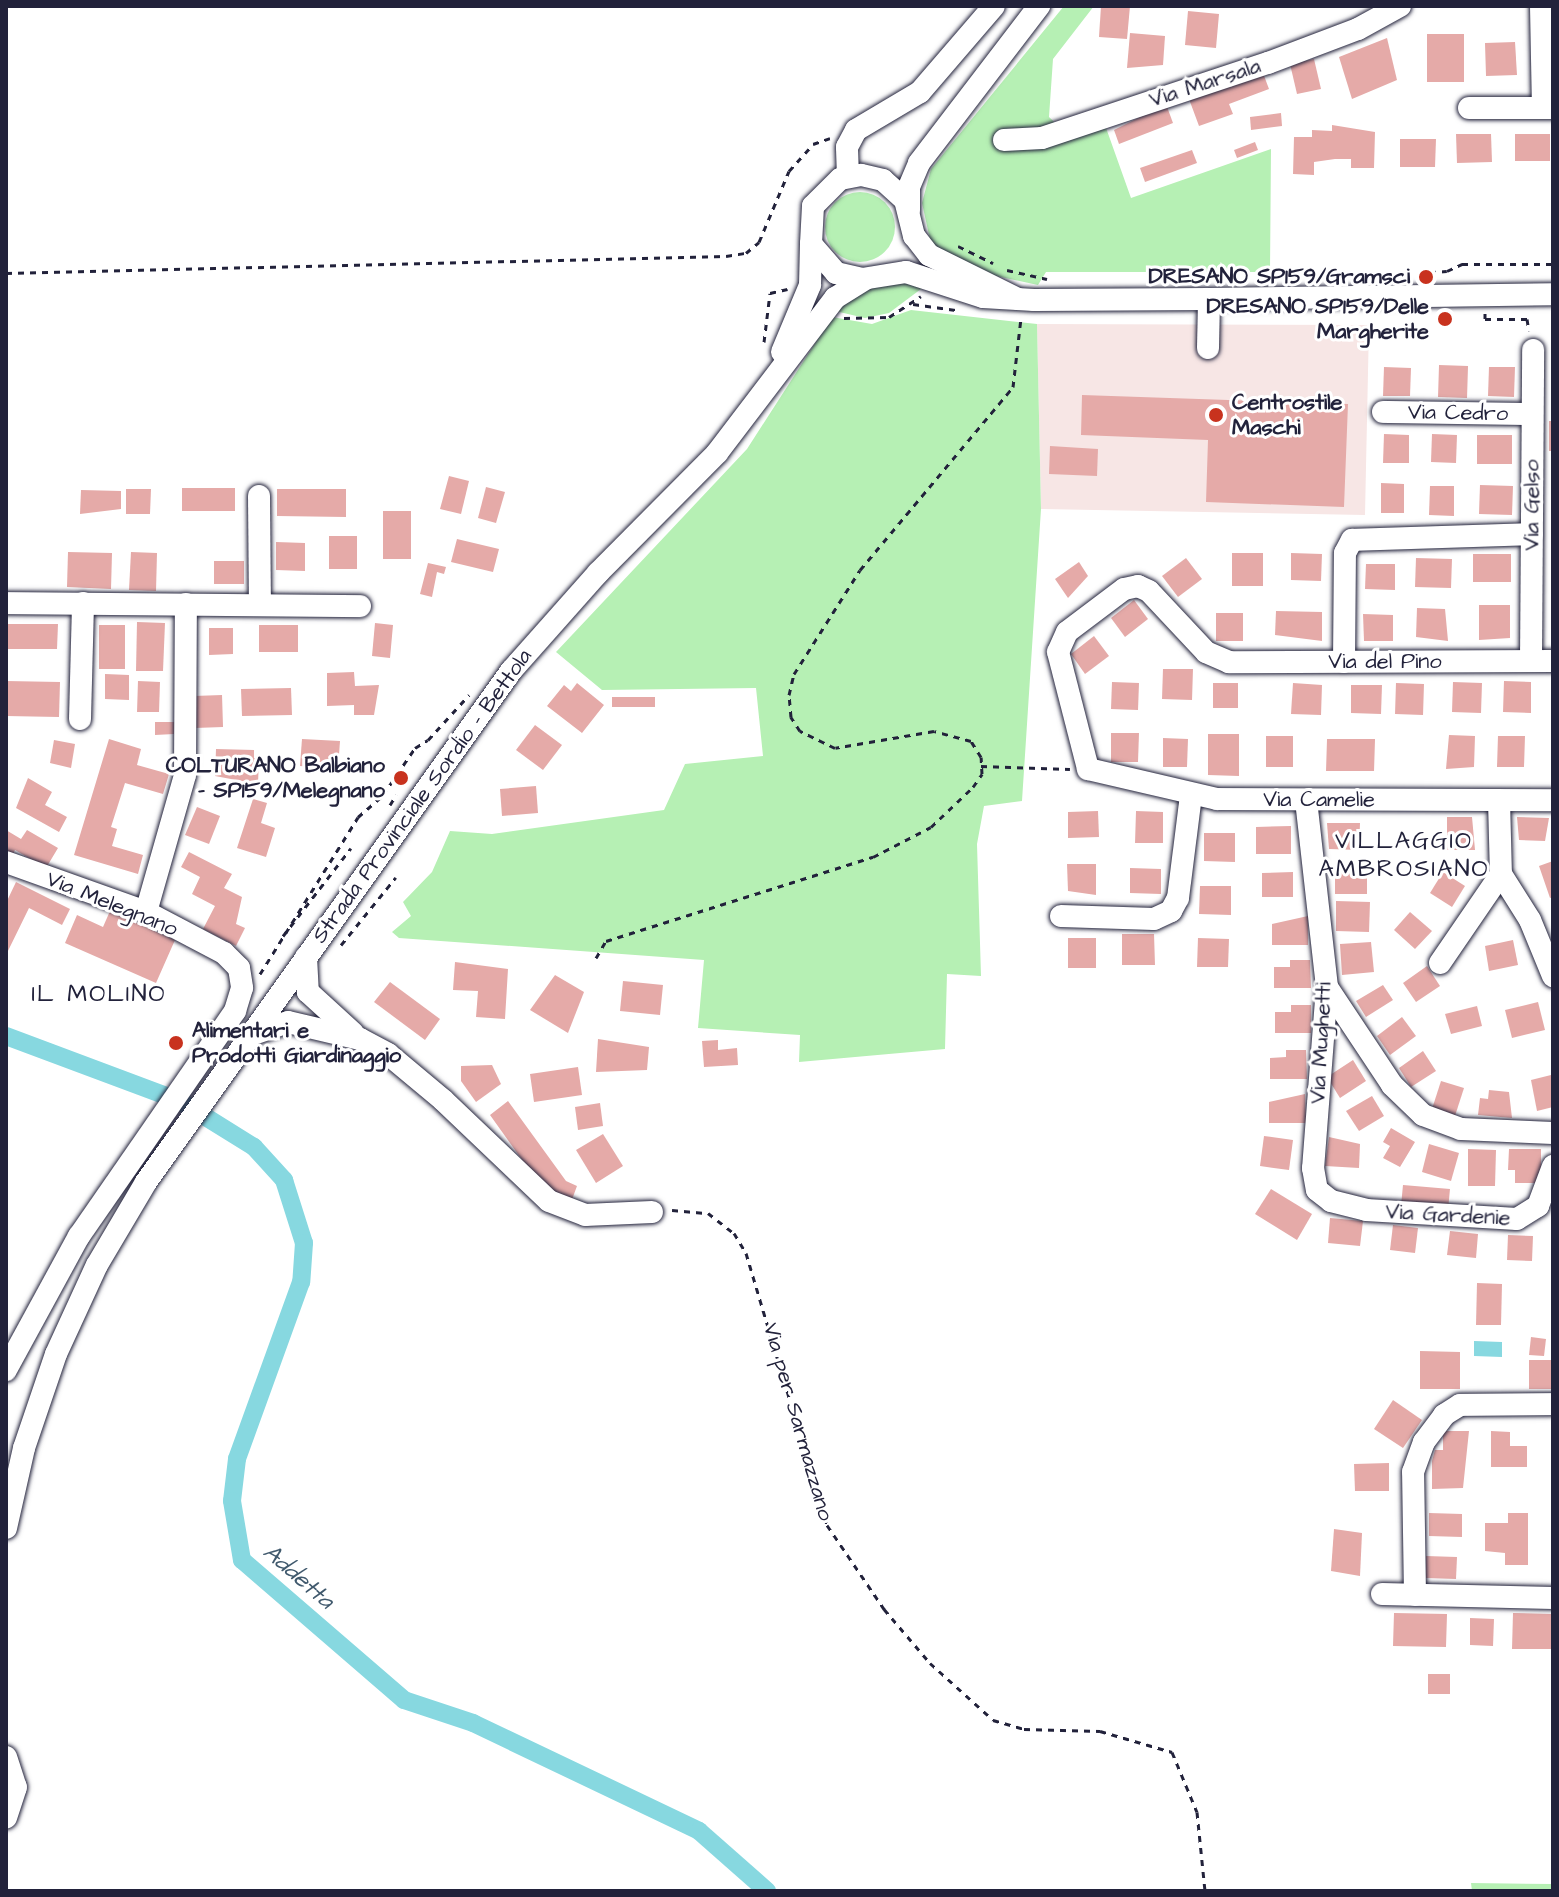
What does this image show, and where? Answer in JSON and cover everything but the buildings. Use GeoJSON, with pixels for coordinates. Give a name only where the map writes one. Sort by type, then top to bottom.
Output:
{"type":"FeatureCollection","features":[{"type":"Feature","properties":{"kind":"street"},"geometry":{"type":"LineString","coordinates":[[856,176],[847,152],[856,130],[930,83],[994,6]]}},
{"type":"Feature","properties":{"kind":"street"},"geometry":{"type":"LineString","coordinates":[[874,277],[906,251],[914,174],[942,129],[1039,6]]}},
{"type":"Feature","properties":{"kind":"street","name":"Via Marsala"},"geometry":{"type":"LineString","coordinates":[[1004,140],[1048,136],[1268,63],[1358,29],[1400,6]]}},
{"type":"Feature","properties":{"kind":"street"},"geometry":{"type":"LineString","coordinates":[[1469,108],[1548,108],[1541,6]]}},
{"type":"Feature","properties":{"kind":"street"},"geometry":{"type":"LineString","coordinates":[[942,129],[898,167],[856,176],[816,200],[809,236],[829,269],[874,277],[906,272],[1014,307],[1209,299],[1553,294]]}},
{"type":"Feature","properties":{"kind":"street"},"geometry":{"type":"LineString","coordinates":[[856,176],[894,188],[911,217],[916,239],[935,259],[1014,307]]}},
{"type":"Feature","properties":{"kind":"street","name":"Strada Provinciale Sordio - Bettola"},"geometry":{"type":"LineString","coordinates":[[770,382],[810,285],[809,236]]}},
{"type":"Feature","properties":{"kind":"street","name":"Strada Provinciale Sordio - Bettola"},"geometry":{"type":"LineString","coordinates":[[6,1528],[24,1448],[56,1354],[104,1252],[167,1152],[522,657],[717,453],[844,288],[874,277]]}},
{"type":"Feature","properties":{"kind":"street"},"geometry":{"type":"LineString","coordinates":[[1208,348],[1209,299]]}},
{"type":"Feature","properties":{"kind":"street","name":"Via Gelso"},"geometry":{"type":"LineString","coordinates":[[1533,350],[1532,534],[1542,661]]}},
{"type":"Feature","properties":{"kind":"street","name":"Via Cedro"},"geometry":{"type":"LineString","coordinates":[[1383,412],[1532,414]]}},
{"type":"Feature","properties":{"kind":"street"},"geometry":{"type":"LineString","coordinates":[[259,496],[260,605]]}},
{"type":"Feature","properties":{"kind":"street"},"geometry":{"type":"LineString","coordinates":[[1344,662],[1348,544],[1361,538],[1532,534]]}},
{"type":"Feature","properties":{"kind":"street","name":"Via del Pino"},"geometry":{"type":"LineString","coordinates":[[1088,769],[1059,668],[1059,649],[1067,632],[1124,589],[1138,586],[1149,591],[1217,659],[1542,661]]}},
{"type":"Feature","properties":{"kind":"street"},"geometry":{"type":"LineString","coordinates":[[6,603],[360,606]]}},
{"type":"Feature","properties":{"kind":"street"},"geometry":{"type":"LineString","coordinates":[[80,719],[83,603]]}},
{"type":"Feature","properties":{"kind":"street"},"geometry":{"type":"LineString","coordinates":[[146,912],[185,775],[186,604]]}},
{"type":"Feature","properties":{"kind":"street","name":"Via Camelie"},"geometry":{"type":"LineString","coordinates":[[1088,769],[1191,795],[1306,800],[1553,800]]}},
{"type":"Feature","properties":{"kind":"street"},"geometry":{"type":"LineString","coordinates":[[1061,916],[1151,919],[1171,911],[1180,888],[1191,795]]}},
{"type":"Feature","properties":{"kind":"street","name":"Via Mughetti"},"geometry":{"type":"LineString","coordinates":[[1306,800],[1327,987],[1313,1168],[1317,1190]]}},
{"type":"Feature","properties":{"kind":"street"},"geometry":{"type":"LineString","coordinates":[[1499,800],[1501,874],[1530,920],[1553,976]]}},
{"type":"Feature","properties":{"kind":"street","name":"Via Melegnano"},"geometry":{"type":"LineString","coordinates":[[6,862],[146,912],[229,956],[240,973],[238,1006],[144,1137],[60,1268],[6,1370]]}},
{"type":"Feature","properties":{"kind":"street"},"geometry":{"type":"LineString","coordinates":[[1440,963],[1501,874]]}},
{"type":"Feature","properties":{"kind":"street"},"geometry":{"type":"LineString","coordinates":[[307,954],[304,981],[311,1014]]}},
{"type":"Feature","properties":{"kind":"street"},"geometry":{"type":"LineString","coordinates":[[1327,987],[1392,1085],[1428,1118],[1461,1129],[1553,1133]]}},
{"type":"Feature","properties":{"kind":"street"},"geometry":{"type":"LineString","coordinates":[[249,1036],[275,1024],[311,1014],[388,1054],[443,1100],[549,1201],[585,1215],[652,1212]]}},
{"type":"Feature","properties":{"kind":"street","name":"Via Gardenie"},"geometry":{"type":"LineString","coordinates":[[1317,1190],[1331,1201],[1371,1211],[1517,1219],[1538,1206],[1553,1166]]}},
{"type":"Feature","properties":{"kind":"street"},"geometry":{"type":"LineString","coordinates":[[1415,1595],[1413,1472],[1424,1442],[1453,1407],[1553,1404]]}},
{"type":"Feature","properties":{"kind":"street"},"geometry":{"type":"LineString","coordinates":[[1382,1594],[1553,1598]]}},
{"type":"Feature","properties":{"kind":"street"},"geometry":{"type":"LineString","coordinates":[[6,1757],[16,1787],[6,1817]]}},
{"type":"Feature","properties":{"kind":"path"},"geometry":{"type":"LineString","coordinates":[[6,273],[726,256],[746,253],[759,242],[789,171],[813,144],[830,138],[844,143],[847,152]]}},
{"type":"Feature","properties":{"kind":"path"},"geometry":{"type":"LineString","coordinates":[[951,248],[966,247],[1005,269],[1049,279]]}},
{"type":"Feature","properties":{"kind":"path"},"geometry":{"type":"LineString","coordinates":[[1369,277],[1447,271],[1462,264],[1553,264]]}},
{"type":"Feature","properties":{"kind":"path"},"geometry":{"type":"LineString","coordinates":[[833,314],[876,320],[913,304],[924,293]]}},
{"type":"Feature","properties":{"kind":"path"},"geometry":{"type":"LineString","coordinates":[[913,304],[962,311]]}},
{"type":"Feature","properties":{"kind":"path"},"geometry":{"type":"LineString","coordinates":[[596,958],[606,941],[846,867],[899,845],[931,827],[973,787],[981,766],[971,741],[954,732],[835,748],[816,743],[791,717],[789,695],[807,651],[860,570],[1013,387],[1021,315],[1014,307]]}},
{"type":"Feature","properties":{"kind":"path"},"geometry":{"type":"LineString","coordinates":[[1485,309],[1485,319],[1527,319],[1533,350]]}},
{"type":"Feature","properties":{"kind":"path"},"geometry":{"type":"LineString","coordinates":[[981,766],[1088,769]]}},
{"type":"Feature","properties":{"kind":"path"},"geometry":{"type":"LineString","coordinates":[[283,936],[292,931],[351,848]]}},
{"type":"Feature","properties":{"kind":"path"},"geometry":{"type":"LineString","coordinates":[[339,947],[396,877]]}},
{"type":"Feature","properties":{"kind":"path","name":"Via per Sarmazzano"},"geometry":{"type":"LineString","coordinates":[[652,1212],[708,1213],[734,1233],[746,1253],[827,1525],[884,1609],[930,1663],[993,1720],[1024,1729],[1100,1731],[1172,1752],[1197,1812],[1205,1891]]}},
{"type":"Feature","properties":{"kind":"shaded area"},"geometry":{"type":"Polygon","coordinates":[[[1037,324],[1369,325],[1365,515],[1041,509],[1037,324]]]}},
{"type":"Feature","properties":{"kind":"green space"},"geometry":{"type":"Polygon","coordinates":[[[1064,6],[1094,6],[1053,59],[1049,117],[1071,138],[1105,125],[1131,198],[1271,149],[1270,272],[1046,272],[1038,285],[987,274],[931,244],[922,203],[931,169],[1064,6]]]}},
{"type":"Feature","properties":{"kind":"green space"},"geometry":{"type":"Polygon","coordinates":[[[860,192],[885,202],[895,227],[885,252],[860,262],[835,252],[825,227],[835,202],[860,192]]]}},
{"type":"Feature","properties":{"kind":"green space"},"geometry":{"type":"Polygon","coordinates":[[[899,281],[925,286],[889,313],[865,318],[835,311],[858,292],[899,281]]]}},
{"type":"Feature","properties":{"kind":"green space"},"geometry":{"type":"Polygon","coordinates":[[[911,310],[1037,324],[1041,509],[1022,801],[984,806],[977,844],[981,976],[947,974],[945,1049],[799,1062],[800,1035],[698,1028],[704,960],[399,938],[392,932],[411,916],[403,902],[432,872],[450,831],[492,834],[664,810],[685,764],[763,756],[756,688],[602,690],[556,652],[747,449],[832,317],[872,324],[911,310]]]}},
{"type":"Feature","properties":{"kind":"green space"},"geometry":{"type":"Polygon","coordinates":[[[1471,1883],[1553,1884],[1553,1891],[1472,1891],[1471,1883]]]}},
{"type":"Feature","properties":{"kind":"water"},"geometry":{"type":"Polygon","coordinates":[[[1474,1341],[1502,1342],[1502,1357],[1474,1356],[1474,1341]]]}},
{"type":"Feature","properties":{"kind":"waterway","name":"Addetta"},"geometry":{"type":"LineString","coordinates":[[6,1036],[180,1101],[254,1147],[284,1180],[304,1243],[301,1282],[237,1459],[232,1501],[242,1560],[404,1700],[473,1723],[699,1831],[767,1891]]}},
{"type":"Feature","properties":{"kind":"place","name":"DRESANO SP159/Gramsci"},"geometry":{"type":"Point","coordinates":[1426,277]}},
{"type":"Feature","properties":{"kind":"place","name":"DRESANO SP159/Delle Margherite"},"geometry":{"type":"Point","coordinates":[1445,319]}},
{"type":"Feature","properties":{"kind":"place","name":"Centrostile Maschi"},"geometry":{"type":"Point","coordinates":[1216,415]}},
{"type":"Feature","properties":{"kind":"place","name":"COLTURANO Balbiano - SP159/Melegnano"},"geometry":{"type":"Point","coordinates":[401,778]}},
{"type":"Feature","properties":{"kind":"place","name":"Alimentari e Prodotti Giardinaggio"},"geometry":{"type":"Point","coordinates":[176,1043]}},
{"type":"Feature","properties":{"kind":"district","name":"VILLAGGIO AMBROSIANO"},"geometry":{"type":"Point","coordinates":[1404,856]}},
{"type":"Feature","properties":{"kind":"district","name":"IL MOLINO"},"geometry":{"type":"Point","coordinates":[99,995]}}]}
